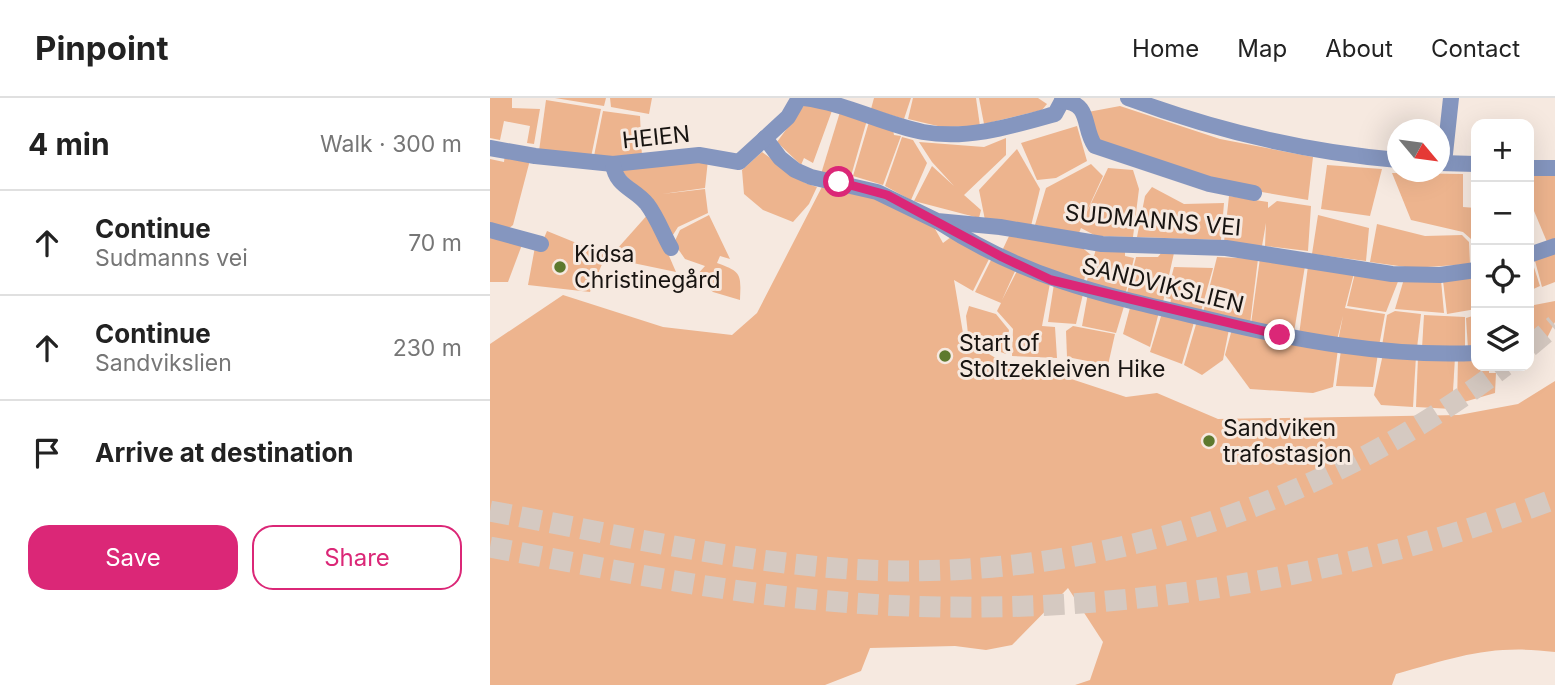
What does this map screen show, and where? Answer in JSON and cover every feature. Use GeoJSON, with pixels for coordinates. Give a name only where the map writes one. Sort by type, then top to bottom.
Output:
{"type":"FeatureCollection","features":[{"type":"Feature","properties":{"kind":"street"},"geometry":{"type":"LineString","coordinates":[[786,98],[801,98],[893,123],[954,135],[985,132],[1055,114],[1061,99],[1074,103],[1085,113],[1089,136],[1095,146],[1209,184],[1254,193]]}},
{"type":"Feature","properties":{"kind":"street","name":"HEIEN"},"geometry":{"type":"LineString","coordinates":[[490,148],[535,156],[613,164],[699,155],[739,162],[788,117],[801,98]]}},
{"type":"Feature","properties":{"kind":"street"},"geometry":{"type":"LineString","coordinates":[[1128,98],[1266,139],[1325,151],[1387,159]]}},
{"type":"Feature","properties":{"kind":"street"},"geometry":{"type":"LineString","coordinates":[[1448,119],[1451,98]]}},
{"type":"Feature","properties":{"kind":"street","name":"SUDMANNS VEI"},"geometry":{"type":"LineString","coordinates":[[765,138],[780,158],[795,170],[811,177],[877,192],[937,221],[1000,227],[1102,244],[1226,248],[1406,275],[1471,270]]}},
{"type":"Feature","properties":{"kind":"street"},"geometry":{"type":"LineString","coordinates":[[1450,163],[1471,164]]}},
{"type":"Feature","properties":{"kind":"street"},"geometry":{"type":"LineString","coordinates":[[613,164],[619,183],[645,201],[671,248]]}},
{"type":"Feature","properties":{"kind":"street"},"geometry":{"type":"LineString","coordinates":[[1534,167],[1555,168]]}},
{"type":"Feature","properties":{"kind":"street","name":"SANDVIKSLIEN"},"geometry":{"type":"LineString","coordinates":[[937,221],[1035,273],[1142,304],[1262,332],[1331,343],[1400,351],[1471,353]]}},
{"type":"Feature","properties":{"kind":"street"},"geometry":{"type":"LineString","coordinates":[[490,230],[541,244]]}},
{"type":"Feature","properties":{"kind":"street"},"geometry":{"type":"LineString","coordinates":[[1534,253],[1555,246]]}},
{"type":"Feature","properties":{"kind":"shaded area"},"geometry":{"type":"Polygon","coordinates":[[[490,98],[512,98],[512,108],[540,109],[534,144],[527,143],[530,126],[504,121],[500,140],[490,138],[490,98]]]}},
{"type":"Feature","properties":{"kind":"shaded area"},"geometry":{"type":"Polygon","coordinates":[[[555,98],[606,98],[604,106],[555,98]]]}},
{"type":"Feature","properties":{"kind":"shaded area"},"geometry":{"type":"Polygon","coordinates":[[[610,98],[652,98],[649,114],[611,107],[610,98]]]}},
{"type":"Feature","properties":{"kind":"shaded area"},"geometry":{"type":"Polygon","coordinates":[[[874,98],[911,98],[904,119],[871,109],[874,98]]]}},
{"type":"Feature","properties":{"kind":"shaded area"},"geometry":{"type":"Polygon","coordinates":[[[913,98],[976,98],[980,126],[942,127],[908,119],[913,98]]]}},
{"type":"Feature","properties":{"kind":"shaded area"},"geometry":{"type":"Polygon","coordinates":[[[979,98],[1038,98],[1047,104],[1042,110],[984,124],[979,98]]]}},
{"type":"Feature","properties":{"kind":"shaded area"},"geometry":{"type":"Polygon","coordinates":[[[546,100],[601,109],[591,157],[539,151],[546,100]]]}},
{"type":"Feature","properties":{"kind":"shaded area"},"geometry":{"type":"Polygon","coordinates":[[[805,104],[833,108],[813,163],[804,158],[801,165],[777,142],[805,104]]]}},
{"type":"Feature","properties":{"kind":"shaded area"},"geometry":{"type":"Polygon","coordinates":[[[1120,106],[1220,139],[1313,157],[1308,200],[1250,190],[1096,143],[1088,112],[1120,106]]]}},
{"type":"Feature","properties":{"kind":"shaded area"},"geometry":{"type":"Polygon","coordinates":[[[603,111],[640,116],[642,157],[615,160],[594,156],[603,111]]]}},
{"type":"Feature","properties":{"kind":"shaded area"},"geometry":{"type":"Polygon","coordinates":[[[840,112],[867,120],[851,176],[821,174],[840,112]]]}},
{"type":"Feature","properties":{"kind":"shaded area"},"geometry":{"type":"Polygon","coordinates":[[[869,122],[893,130],[894,135],[901,136],[883,185],[853,176],[869,122]]]}},
{"type":"Feature","properties":{"kind":"shaded area"},"geometry":{"type":"Polygon","coordinates":[[[1077,126],[1087,161],[1056,178],[1037,180],[1021,143],[1077,126]]]}},
{"type":"Feature","properties":{"kind":"shaded area"},"geometry":{"type":"Polygon","coordinates":[[[902,137],[913,140],[927,163],[911,200],[885,186],[902,137]]]}},
{"type":"Feature","properties":{"kind":"shaded area"},"geometry":{"type":"Polygon","coordinates":[[[1006,138],[1006,155],[964,195],[981,210],[979,218],[914,201],[932,166],[954,186],[932,162],[919,142],[984,147],[1006,138]]]}},
{"type":"Feature","properties":{"kind":"shaded area"},"geometry":{"type":"Polygon","coordinates":[[[1017,149],[1040,189],[1031,226],[985,220],[979,190],[1017,149]]]}},
{"type":"Feature","properties":{"kind":"shaded area"},"geometry":{"type":"Polygon","coordinates":[[[762,152],[805,183],[817,187],[809,204],[793,222],[763,210],[744,194],[742,170],[762,152]]]}},
{"type":"Feature","properties":{"kind":"shaded area"},"geometry":{"type":"Polygon","coordinates":[[[505,154],[530,160],[513,225],[508,229],[490,226],[490,159],[504,162],[505,154]]]}},
{"type":"Feature","properties":{"kind":"shaded area"},"geometry":{"type":"Polygon","coordinates":[[[708,160],[705,188],[662,194],[705,189],[708,213],[678,227],[671,238],[646,195],[618,168],[708,160]]]}},
{"type":"Feature","properties":{"kind":"shaded area"},"geometry":{"type":"Polygon","coordinates":[[[1091,164],[1103,176],[1081,224],[1108,168],[1133,170],[1139,189],[1133,237],[1096,236],[1081,228],[1079,233],[1035,225],[1046,188],[1091,164]]]}},
{"type":"Feature","properties":{"kind":"shaded area"},"geometry":{"type":"Polygon","coordinates":[[[1327,165],[1382,169],[1370,216],[1321,209],[1327,165]]]}},
{"type":"Feature","properties":{"kind":"shaded area"},"geometry":{"type":"Polygon","coordinates":[[[1450,174],[1463,174],[1463,207],[1471,208],[1471,239],[1463,232],[1411,220],[1396,182],[1450,182],[1450,174]]]}},
{"type":"Feature","properties":{"kind":"shaded area"},"geometry":{"type":"Polygon","coordinates":[[[1534,174],[1555,175],[1555,239],[1547,242],[1534,211],[1534,174]]]}},
{"type":"Feature","properties":{"kind":"shaded area"},"geometry":{"type":"Polygon","coordinates":[[[826,179],[926,213],[943,243],[951,237],[991,255],[973,291],[954,280],[964,339],[1014,369],[1050,372],[1126,397],[1157,393],[1218,419],[1459,415],[1518,404],[1555,381],[1555,652],[1512,650],[1474,654],[1396,674],[1392,685],[1075,685],[1090,680],[1103,642],[1068,588],[1012,645],[986,650],[955,646],[870,648],[861,671],[825,685],[490,685],[490,344],[563,295],[663,327],[732,335],[757,313],[826,179]]]}},
{"type":"Feature","properties":{"kind":"shaded area"},"geometry":{"type":"Polygon","coordinates":[[[1152,187],[1184,204],[1224,203],[1221,240],[1137,237],[1145,196],[1152,187]]]}},
{"type":"Feature","properties":{"kind":"shaded area"},"geometry":{"type":"Polygon","coordinates":[[[1229,196],[1268,202],[1268,208],[1277,201],[1311,206],[1308,251],[1265,246],[1266,223],[1262,246],[1224,242],[1229,196]]]}},
{"type":"Feature","properties":{"kind":"shaded area"},"geometry":{"type":"Polygon","coordinates":[[[650,212],[676,272],[609,258],[650,212]]]}},
{"type":"Feature","properties":{"kind":"shaded area"},"geometry":{"type":"Polygon","coordinates":[[[709,215],[730,259],[720,256],[717,263],[738,275],[740,300],[713,292],[696,276],[705,266],[685,259],[674,243],[680,230],[709,215]]]}},
{"type":"Feature","properties":{"kind":"shaded area"},"geometry":{"type":"Polygon","coordinates":[[[1318,215],[1369,228],[1366,261],[1312,254],[1318,215]]]}},
{"type":"Feature","properties":{"kind":"shaded area"},"geometry":{"type":"Polygon","coordinates":[[[1377,224],[1425,236],[1462,235],[1469,242],[1470,264],[1413,268],[1370,262],[1377,224]]]}},
{"type":"Feature","properties":{"kind":"shaded area"},"geometry":{"type":"Polygon","coordinates":[[[547,231],[606,255],[590,292],[528,285],[537,236],[544,238],[547,231]]]}},
{"type":"Feature","properties":{"kind":"shaded area"},"geometry":{"type":"Polygon","coordinates":[[[1010,234],[1079,245],[1091,255],[1083,284],[1001,253],[1010,234]]]}},
{"type":"Feature","properties":{"kind":"shaded area"},"geometry":{"type":"Polygon","coordinates":[[[490,235],[523,242],[508,282],[490,282],[490,235]]]}},
{"type":"Feature","properties":{"kind":"shaded area"},"geometry":{"type":"Polygon","coordinates":[[[1096,249],[1125,251],[1125,256],[1134,258],[1126,292],[1086,284],[1096,249]]]}},
{"type":"Feature","properties":{"kind":"shaded area"},"geometry":{"type":"Polygon","coordinates":[[[1555,250],[1555,282],[1542,287],[1534,257],[1555,250]]]}},
{"type":"Feature","properties":{"kind":"shaded area"},"geometry":{"type":"Polygon","coordinates":[[[1162,252],[1174,253],[1163,302],[1127,293],[1136,257],[1158,257],[1162,252]]]}},
{"type":"Feature","properties":{"kind":"shaded area"},"geometry":{"type":"Polygon","coordinates":[[[993,256],[1016,269],[1002,300],[1018,269],[1050,283],[1042,326],[1055,327],[1057,358],[1012,356],[1013,329],[997,311],[1001,303],[975,292],[993,256]]]}},
{"type":"Feature","properties":{"kind":"shaded area"},"geometry":{"type":"Polygon","coordinates":[[[1217,257],[1258,259],[1250,324],[1203,313],[1217,257]]]}},
{"type":"Feature","properties":{"kind":"shaded area"},"geometry":{"type":"Polygon","coordinates":[[[1260,258],[1305,266],[1294,332],[1251,324],[1260,258]]]}},
{"type":"Feature","properties":{"kind":"shaded area"},"geometry":{"type":"Polygon","coordinates":[[[1308,266],[1354,273],[1345,308],[1385,314],[1379,346],[1338,341],[1343,316],[1337,340],[1299,335],[1308,266]]]}},
{"type":"Feature","properties":{"kind":"shaded area"},"geometry":{"type":"Polygon","coordinates":[[[1174,267],[1213,268],[1201,311],[1170,305],[1171,299],[1166,298],[1174,267]]]}},
{"type":"Feature","properties":{"kind":"shaded area"},"geometry":{"type":"Polygon","coordinates":[[[1534,267],[1540,286],[1534,289],[1534,267]]]}},
{"type":"Feature","properties":{"kind":"shaded area"},"geometry":{"type":"Polygon","coordinates":[[[1355,273],[1399,279],[1386,312],[1347,306],[1355,273]]]}},
{"type":"Feature","properties":{"kind":"shaded area"},"geometry":{"type":"Polygon","coordinates":[[[1471,276],[1471,310],[1447,314],[1443,281],[1471,276]]]}},
{"type":"Feature","properties":{"kind":"shaded area"},"geometry":{"type":"Polygon","coordinates":[[[1404,279],[1441,280],[1444,313],[1395,309],[1404,279]]]}},
{"type":"Feature","properties":{"kind":"shaded area"},"geometry":{"type":"Polygon","coordinates":[[[1054,284],[1083,294],[1076,324],[1048,322],[1054,284]]]}},
{"type":"Feature","properties":{"kind":"shaded area"},"geometry":{"type":"Polygon","coordinates":[[[1088,293],[1125,303],[1116,333],[1082,326],[1088,293]]]}},
{"type":"Feature","properties":{"kind":"shaded area"},"geometry":{"type":"Polygon","coordinates":[[[1555,301],[1555,322],[1546,340],[1534,342],[1534,308],[1534,305],[1555,301]]]}},
{"type":"Feature","properties":{"kind":"shaded area"},"geometry":{"type":"Polygon","coordinates":[[[1131,304],[1159,312],[1150,347],[1123,334],[1131,304]]]}},
{"type":"Feature","properties":{"kind":"shaded area"},"geometry":{"type":"Polygon","coordinates":[[[969,306],[996,314],[1009,330],[1006,354],[979,344],[968,334],[966,316],[969,306]]]}},
{"type":"Feature","properties":{"kind":"shaded area"},"geometry":{"type":"Polygon","coordinates":[[[1395,311],[1421,314],[1417,348],[1382,346],[1387,315],[1395,311]]]}},
{"type":"Feature","properties":{"kind":"shaded area"},"geometry":{"type":"Polygon","coordinates":[[[1162,313],[1195,319],[1182,364],[1150,352],[1162,313]]]}},
{"type":"Feature","properties":{"kind":"shaded area"},"geometry":{"type":"Polygon","coordinates":[[[1424,315],[1465,317],[1465,349],[1422,348],[1424,315]]]}},
{"type":"Feature","properties":{"kind":"shaded area"},"geometry":{"type":"Polygon","coordinates":[[[1471,316],[1471,349],[1468,349],[1466,318],[1471,316]]]}},
{"type":"Feature","properties":{"kind":"shaded area"},"geometry":{"type":"Polygon","coordinates":[[[1197,321],[1229,329],[1223,360],[1202,375],[1184,365],[1197,321]]]}},
{"type":"Feature","properties":{"kind":"shaded area"},"geometry":{"type":"Polygon","coordinates":[[[1073,326],[1115,334],[1108,365],[1067,357],[1066,331],[1073,326]]]}},
{"type":"Feature","properties":{"kind":"shaded area"},"geometry":{"type":"Polygon","coordinates":[[[1232,329],[1338,349],[1333,387],[1313,393],[1250,389],[1225,355],[1232,329]]]}},
{"type":"Feature","properties":{"kind":"shaded area"},"geometry":{"type":"Polygon","coordinates":[[[1341,350],[1378,353],[1373,387],[1336,386],[1341,350]]]}},
{"type":"Feature","properties":{"kind":"shaded area"},"geometry":{"type":"Polygon","coordinates":[[[1383,354],[1416,356],[1413,407],[1381,405],[1374,395],[1383,354]]]}},
{"type":"Feature","properties":{"kind":"shaded area"},"geometry":{"type":"Polygon","coordinates":[[[1418,357],[1455,357],[1452,409],[1416,407],[1418,357]]]}},
{"type":"Feature","properties":{"kind":"shaded area"},"geometry":{"type":"Polygon","coordinates":[[[1458,358],[1471,358],[1471,371],[1496,373],[1495,393],[1457,404],[1458,358]]]}},
{"type":"Feature","properties":{"kind":"tunnel"},"geometry":{"type":"LineString","coordinates":[[1534,343],[1555,325]]}},
{"type":"Feature","properties":{"kind":"tunnel"},"geometry":{"type":"LineString","coordinates":[[490,511],[669,545],[804,565],[849,569],[937,570],[1025,564],[1111,549],[1196,527],[1278,497],[1357,460],[1433,416],[1498,371]]}},
{"type":"Feature","properties":{"kind":"tunnel"},"geometry":{"type":"LineString","coordinates":[[490,547],[653,577],[777,596],[912,606],[1006,607],[1099,602],[1192,592],[1284,576],[1376,555],[1466,530],[1555,499]]}},
{"type":"Feature","properties":{"kind":"place","name":"Kidsa Christinegård"},"geometry":{"type":"Point","coordinates":[560,267]}},
{"type":"Feature","properties":{"kind":"place","name":"Start of Stoltzekleiven Hike"},"geometry":{"type":"Point","coordinates":[945,356]}},
{"type":"Feature","properties":{"kind":"place","name":"Sandviken trafostasjon"},"geometry":{"type":"Point","coordinates":[1209,441]}},
{"type":"Feature","properties":{"kind":"route"},"geometry":{"type":"LineString","coordinates":[[839,182],[887,195],[961,236],[1051,280],[1280,335]]}}]}
